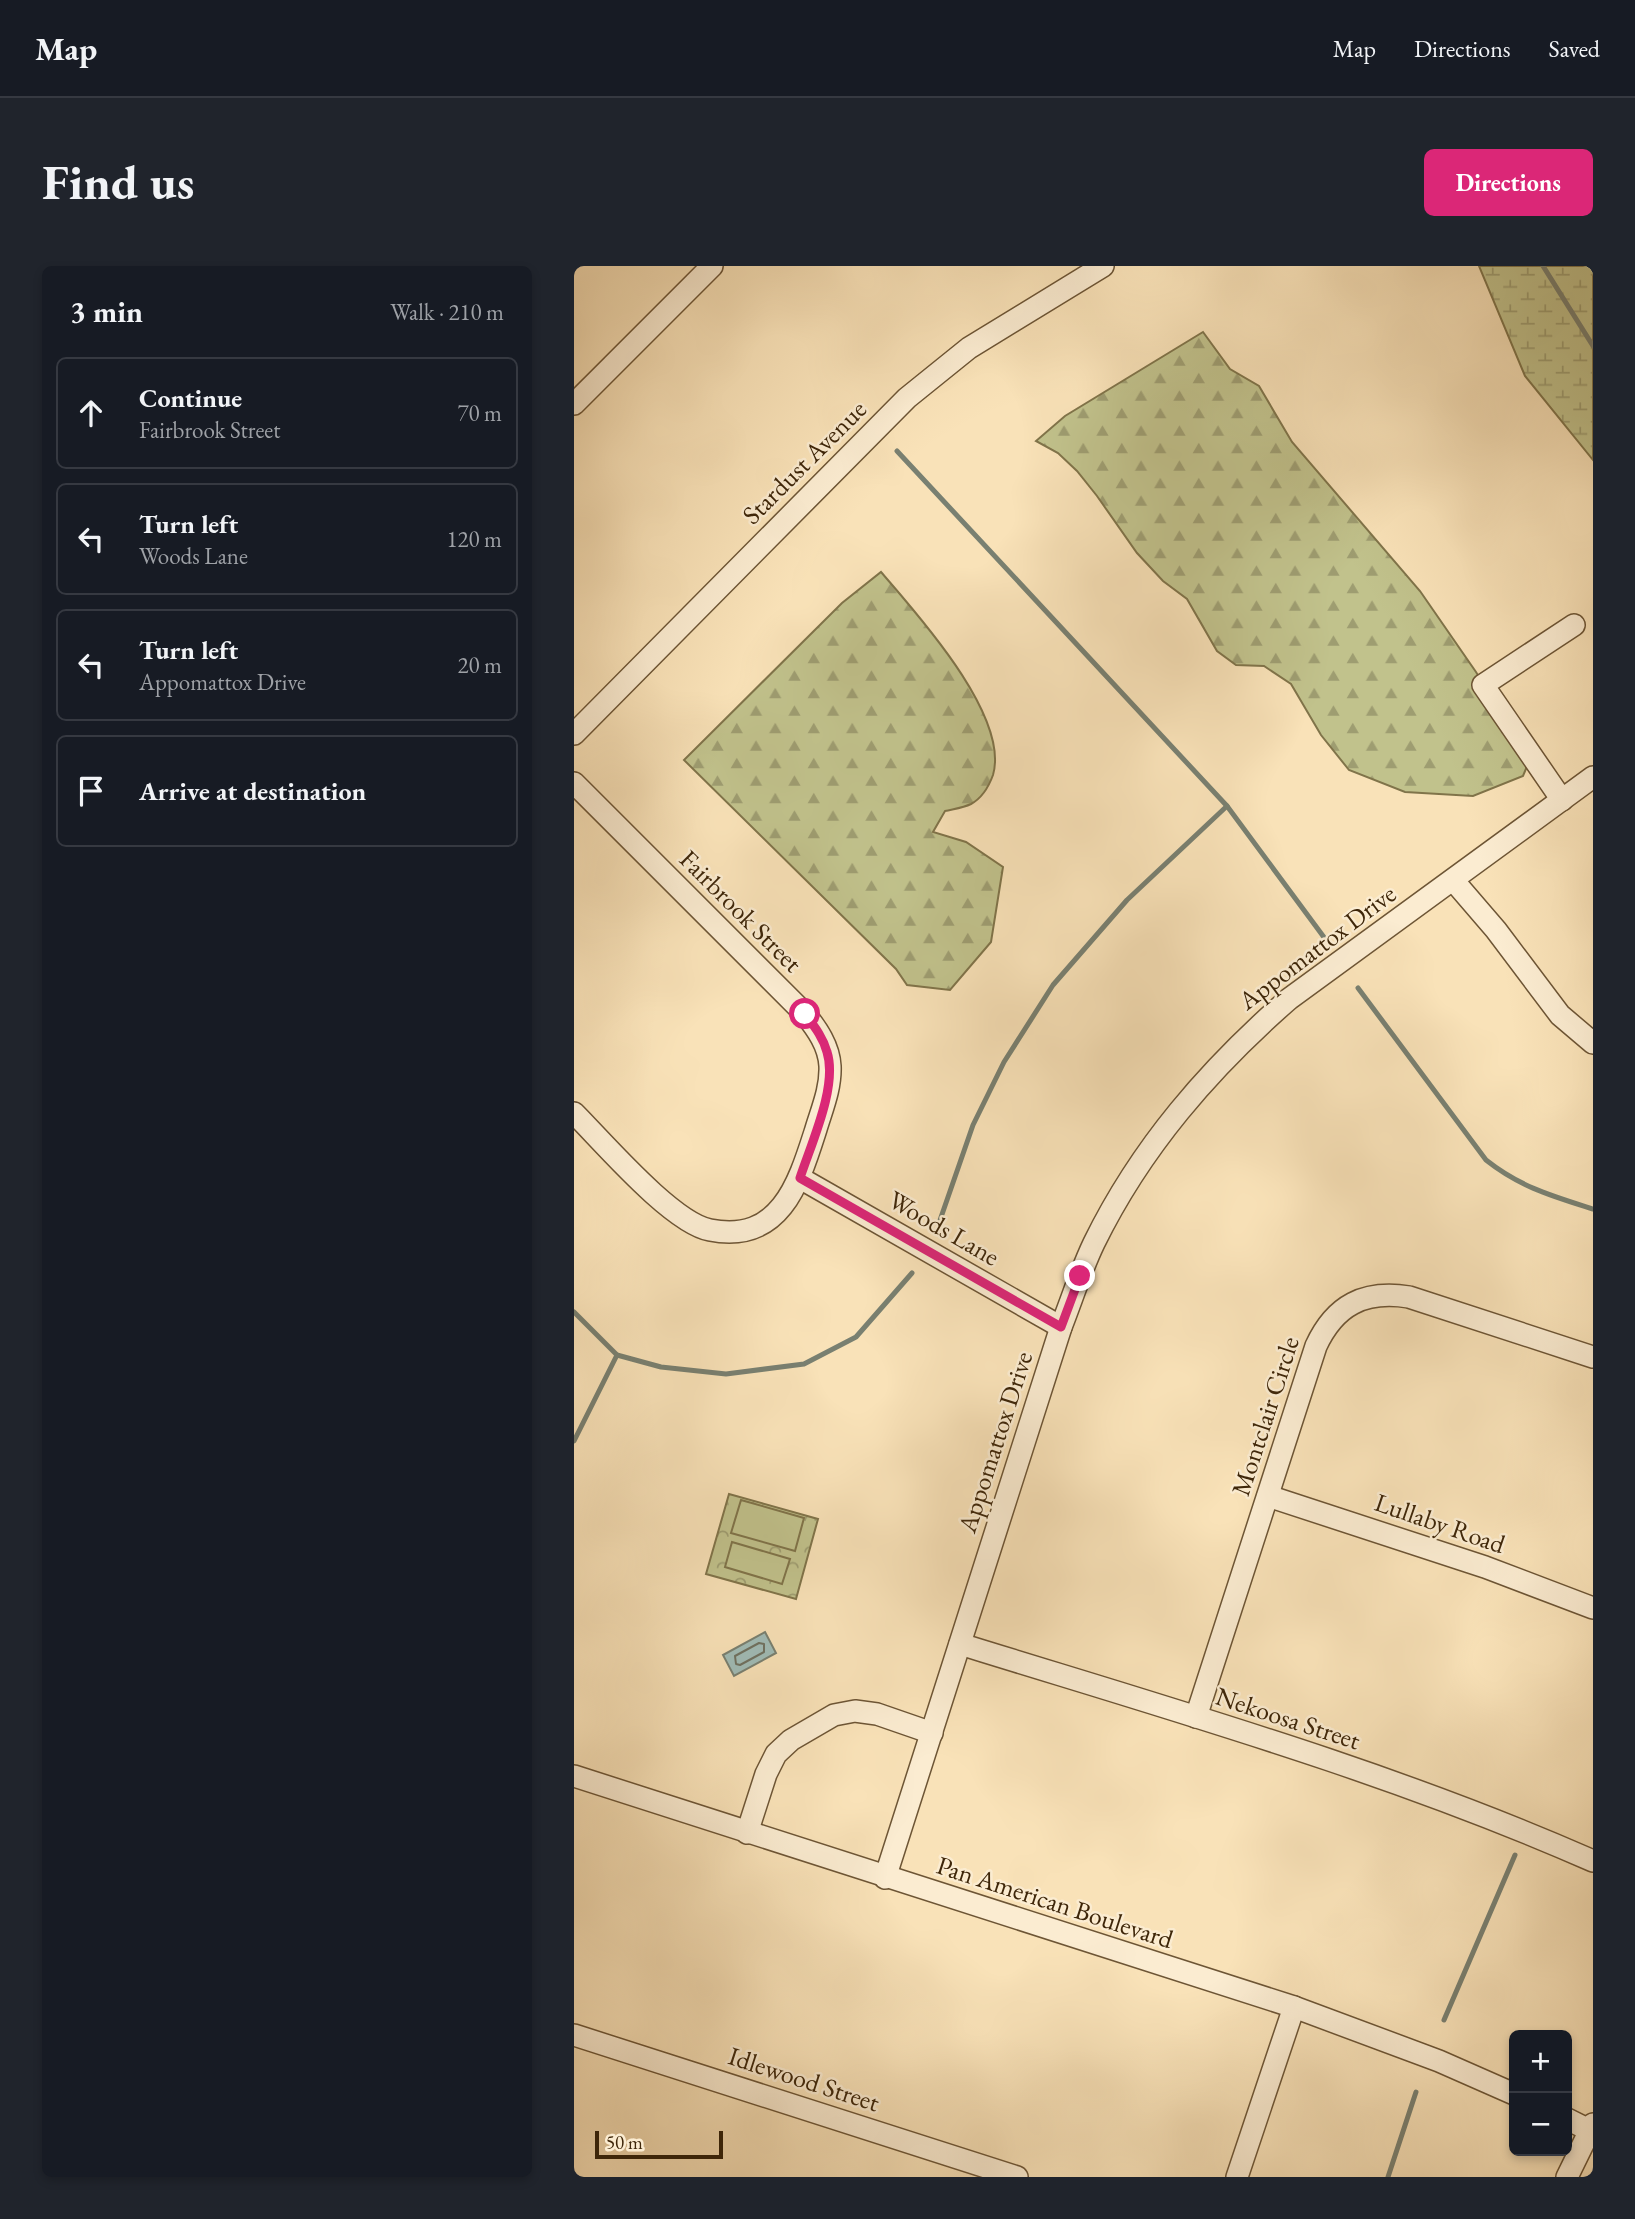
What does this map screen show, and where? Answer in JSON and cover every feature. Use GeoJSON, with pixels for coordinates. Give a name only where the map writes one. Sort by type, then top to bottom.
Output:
{"type":"FeatureCollection","features":[{"type":"Feature","properties":{"kind":"street"},"geometry":{"type":"LineString","coordinates":[[574,404],[712,266]]}},
{"type":"Feature","properties":{"kind":"street","name":"Stardust Avenue"},"geometry":{"type":"LineString","coordinates":[[574,734],[907,398],[969,348],[1103,266]]}},
{"type":"Feature","properties":{"kind":"street"},"geometry":{"type":"LineString","coordinates":[[1562,800],[1483,685],[1574,625]]}},
{"type":"Feature","properties":{"kind":"street","name":"Appomattox Drive"},"geometry":{"type":"LineString","coordinates":[[885,1878],[1061,1327],[1084,1265],[1116,1200],[1157,1139],[1203,1082],[1243,1040],[1289,999],[1593,777]]}},
{"type":"Feature","properties":{"kind":"street","name":"Fairbrook Street"},"geometry":{"type":"LineString","coordinates":[[574,783],[815,1027],[828,1052],[829,1080],[800,1178],[790,1198],[758,1226],[744,1231],[709,1230],[675,1214],[574,1113]]}},
{"type":"Feature","properties":{"kind":"street"},"geometry":{"type":"LineString","coordinates":[[1452,880],[1496,930],[1560,1015],[1593,1043]]}},
{"type":"Feature","properties":{"kind":"street","name":"Woods Lane"},"geometry":{"type":"LineString","coordinates":[[800,1178],[1061,1327]]}},
{"type":"Feature","properties":{"kind":"street","name":"Montclair Circle"},"geometry":{"type":"LineString","coordinates":[[1196,1717],[1316,1346],[1322,1332],[1335,1315],[1352,1303],[1375,1295],[1392,1294],[1409,1297],[1593,1357]]}},
{"type":"Feature","properties":{"kind":"street","name":"Lullaby Road"},"geometry":{"type":"LineString","coordinates":[[1268,1496],[1485,1567],[1593,1608]]}},
{"type":"Feature","properties":{"kind":"street","name":"Nekoosa Street"},"geometry":{"type":"LineString","coordinates":[[960,1644],[1350,1767],[1464,1808],[1593,1861]]}},
{"type":"Feature","properties":{"kind":"street"},"geometry":{"type":"LineString","coordinates":[[747,1833],[766,1774],[776,1754],[791,1740],[834,1715],[855,1711],[877,1714],[932,1733]]}},
{"type":"Feature","properties":{"kind":"street","name":"Pan American Boulevard"},"geometry":{"type":"LineString","coordinates":[[574,1776],[885,1878],[1294,2007],[1439,2061],[1512,2093]]}},
{"type":"Feature","properties":{"kind":"street"},"geometry":{"type":"LineString","coordinates":[[1237,2177],[1294,2007]]}},
{"type":"Feature","properties":{"kind":"street","name":"Idlewood Street"},"geometry":{"type":"LineString","coordinates":[[574,2035],[1017,2177]]}},
{"type":"Feature","properties":{"kind":"street"},"geometry":{"type":"LineString","coordinates":[[1567,2177],[1592,2129],[1572,2121]]}},
{"type":"Feature","properties":{"kind":"green space"},"geometry":{"type":"Polygon","coordinates":[[[1479,266],[1593,266],[1593,460],[1525,376],[1479,266]]]}},
{"type":"Feature","properties":{"kind":"green space"},"geometry":{"type":"Polygon","coordinates":[[[1203,332],[1230,369],[1259,386],[1292,442],[1420,591],[1476,672],[1530,759],[1523,776],[1473,796],[1405,792],[1349,770],[1321,735],[1291,684],[1264,666],[1236,665],[1217,651],[1187,599],[1163,581],[1137,553],[1077,471],[1058,453],[1036,441],[1065,416],[1203,332]]]}},
{"type":"Feature","properties":{"kind":"green space"},"geometry":{"type":"Polygon","coordinates":[[[881,572],[957,667],[988,724],[995,751],[993,775],[985,791],[971,804],[945,811],[933,832],[966,842],[1003,867],[991,942],[950,990],[907,985],[896,969],[684,760],[842,603],[881,572]]]}},
{"type":"Feature","properties":{"kind":"green space"},"geometry":{"type":"Polygon","coordinates":[[[729,1494],[818,1519],[796,1599],[706,1574],[729,1494]]]}},
{"type":"Feature","properties":{"kind":"green space"},"geometry":{"type":"Polygon","coordinates":[[[741,1500],[804,1518],[795,1551],[731,1533],[741,1500]]]}},
{"type":"Feature","properties":{"kind":"green space"},"geometry":{"type":"Polygon","coordinates":[[[732,1542],[790,1559],[782,1584],[725,1567],[732,1542]]]}},
{"type":"Feature","properties":{"kind":"water"},"geometry":{"type":"Polygon","coordinates":[[[765,1632],[776,1653],[734,1676],[723,1655],[765,1632]]]}},
{"type":"Feature","properties":{"kind":"waterway"},"geometry":{"type":"LineString","coordinates":[[1543,266],[1593,346]]}},
{"type":"Feature","properties":{"kind":"waterway"},"geometry":{"type":"LineString","coordinates":[[897,451],[1227,806],[1326,940]]}},
{"type":"Feature","properties":{"kind":"waterway"},"geometry":{"type":"LineString","coordinates":[[939,1223],[973,1125],[1004,1062],[1053,985],[1127,900],[1227,806]]}},
{"type":"Feature","properties":{"kind":"waterway"},"geometry":{"type":"LineString","coordinates":[[1358,988],[1486,1160],[1524,1184],[1593,1209]]}},
{"type":"Feature","properties":{"kind":"waterway"},"geometry":{"type":"LineString","coordinates":[[574,1312],[617,1355],[661,1367],[726,1374],[804,1364],[856,1337],[912,1273]]}},
{"type":"Feature","properties":{"kind":"waterway"},"geometry":{"type":"LineString","coordinates":[[574,1441],[617,1355]]}},
{"type":"Feature","properties":{"kind":"waterway"},"geometry":{"type":"LineString","coordinates":[[1444,2020],[1515,1855]]}},
{"type":"Feature","properties":{"kind":"waterway"},"geometry":{"type":"LineString","coordinates":[[1388,2177],[1416,2092]]}},
{"type":"Feature","properties":{"kind":"route"},"geometry":{"type":"LineString","coordinates":[[805,1014],[828,1052],[830,1066],[826,1097],[800,1178],[1061,1327],[1080,1276]]}}]}
